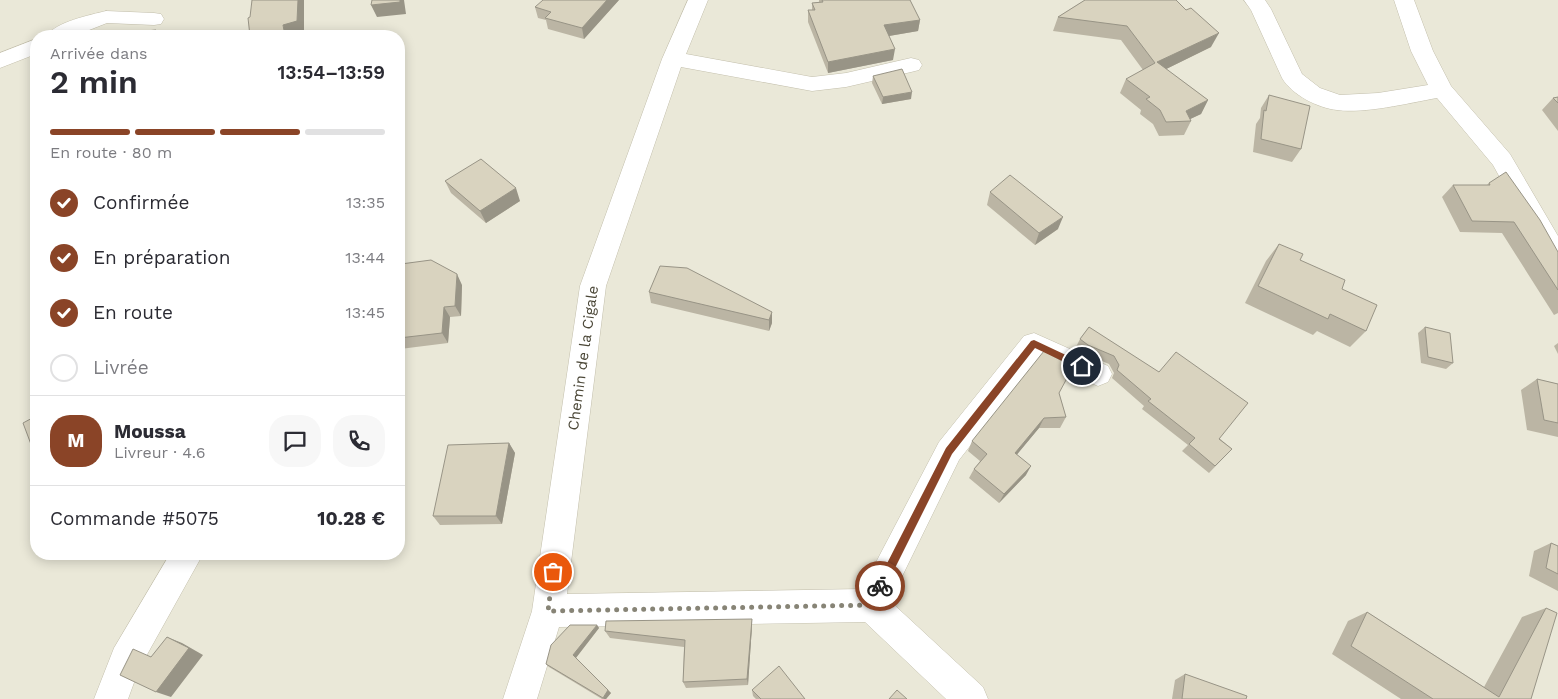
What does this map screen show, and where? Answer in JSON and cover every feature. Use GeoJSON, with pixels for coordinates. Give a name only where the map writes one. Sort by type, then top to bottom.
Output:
{"type":"FeatureCollection","features":[{"type":"Feature","properties":{"kind":"street","name":"Chemin de la Cigale"},"geometry":{"type":"LineString","coordinates":[[520,699],[548,611],[593,286],[673,59],[698,0]]}},
{"type":"Feature","properties":{"kind":"street"},"geometry":{"type":"LineString","coordinates":[[1254,0],[1261,9],[1293,78],[1312,93],[1338,103],[1378,101],[1442,90]]}},
{"type":"Feature","properties":{"kind":"street"},"geometry":{"type":"LineString","coordinates":[[1404,0],[1422,51],[1442,90],[1502,160],[1558,259]]}},
{"type":"Feature","properties":{"kind":"street"},"geometry":{"type":"LineString","coordinates":[[70,30],[106,17],[154,19]]}},
{"type":"Feature","properties":{"kind":"street"},"geometry":{"type":"LineString","coordinates":[[0,61],[30,48]]}},
{"type":"Feature","properties":{"kind":"street"},"geometry":{"type":"LineString","coordinates":[[673,59],[812,84],[846,80],[911,65]]}},
{"type":"Feature","properties":{"kind":"street"},"geometry":{"type":"LineString","coordinates":[[871,605],[949,451],[1034,344],[1098,374]]}},
{"type":"Feature","properties":{"kind":"street"},"geometry":{"type":"LineString","coordinates":[[111,699],[126,660],[184,560]]}},
{"type":"Feature","properties":{"kind":"street"},"geometry":{"type":"LineString","coordinates":[[548,611],[871,605],[971,699]]}},
{"type":"Feature","properties":{"kind":"shaded area"},"geometry":{"type":"Polygon","coordinates":[[[0,0],[1558,0],[1558,699],[0,699],[0,0]]]}},
{"type":"Feature","properties":{"kind":"building"},"geometry":{"type":"Polygon","coordinates":[[[252,0],[298,0],[297,21],[283,25],[284,30],[249,30],[248,18],[250,17],[252,0]]]}},
{"type":"Feature","properties":{"kind":"building"},"geometry":{"type":"Polygon","coordinates":[[[372,0],[400,0],[400,2],[371,5],[372,0]]]}},
{"type":"Feature","properties":{"kind":"building"},"geometry":{"type":"Polygon","coordinates":[[[543,0],[607,0],[582,28],[545,18],[551,12],[535,7],[543,0]]]}},
{"type":"Feature","properties":{"kind":"building"},"geometry":{"type":"Polygon","coordinates":[[[822,0],[910,0],[920,20],[884,25],[895,49],[828,62],[808,10],[815,10],[812,3],[823,2],[822,0]]]}},
{"type":"Feature","properties":{"kind":"building"},"geometry":{"type":"Polygon","coordinates":[[[1085,0],[1176,0],[1186,10],[1191,8],[1219,33],[1157,62],[1208,100],[1186,111],[1191,121],[1166,122],[1160,110],[1146,99],[1150,97],[1126,79],[1155,63],[1127,26],[1058,17],[1085,0]]]}},
{"type":"Feature","properties":{"kind":"building"},"geometry":{"type":"Polygon","coordinates":[[[902,69],[912,92],[883,97],[873,76],[902,69]]]}},
{"type":"Feature","properties":{"kind":"building"},"geometry":{"type":"Polygon","coordinates":[[[1269,95],[1310,106],[1301,149],[1261,139],[1264,110],[1266,111],[1269,95]]]}},
{"type":"Feature","properties":{"kind":"building"},"geometry":{"type":"Polygon","coordinates":[[[481,159],[516,188],[480,211],[445,181],[481,159]]]}},
{"type":"Feature","properties":{"kind":"building"},"geometry":{"type":"Polygon","coordinates":[[[1506,172],[1540,220],[1558,252],[1558,290],[1514,222],[1472,221],[1453,185],[1490,185],[1489,183],[1506,172]]]}},
{"type":"Feature","properties":{"kind":"building"},"geometry":{"type":"Polygon","coordinates":[[[1010,175],[1063,217],[1039,233],[990,192],[1010,175]]]}},
{"type":"Feature","properties":{"kind":"building"},"geometry":{"type":"Polygon","coordinates":[[[1279,244],[1303,254],[1300,260],[1345,280],[1342,289],[1377,305],[1366,331],[1330,314],[1328,319],[1258,286],[1279,244]]]}},
{"type":"Feature","properties":{"kind":"building"},"geometry":{"type":"Polygon","coordinates":[[[431,260],[457,274],[455,306],[444,307],[442,333],[405,337],[405,263],[431,260]]]}},
{"type":"Feature","properties":{"kind":"building"},"geometry":{"type":"Polygon","coordinates":[[[660,266],[687,268],[772,312],[769,320],[649,292],[660,266]]]}},
{"type":"Feature","properties":{"kind":"building"},"geometry":{"type":"Polygon","coordinates":[[[1089,327],[1159,372],[1176,352],[1248,403],[1219,439],[1232,449],[1215,466],[1189,444],[1195,438],[1148,401],[1151,399],[1117,370],[1119,365],[1114,356],[1088,345],[1080,339],[1089,327]]]}},
{"type":"Feature","properties":{"kind":"building"},"geometry":{"type":"Polygon","coordinates":[[[1425,327],[1450,333],[1453,363],[1428,357],[1425,327]]]}},
{"type":"Feature","properties":{"kind":"building"},"geometry":{"type":"Polygon","coordinates":[[[1044,351],[1073,367],[1059,393],[1066,417],[1044,418],[1015,453],[1031,466],[1004,494],[974,469],[987,454],[972,441],[1044,351]]]}},
{"type":"Feature","properties":{"kind":"building"},"geometry":{"type":"Polygon","coordinates":[[[1537,379],[1558,384],[1558,423],[1544,420],[1537,379]]]}},
{"type":"Feature","properties":{"kind":"building"},"geometry":{"type":"Polygon","coordinates":[[[30,419],[30,442],[23,423],[30,419]]]}},
{"type":"Feature","properties":{"kind":"building"},"geometry":{"type":"Polygon","coordinates":[[[509,443],[496,516],[433,516],[448,445],[509,443]]]}},
{"type":"Feature","properties":{"kind":"building"},"geometry":{"type":"Polygon","coordinates":[[[1551,543],[1558,546],[1558,574],[1546,568],[1551,543]]]}},
{"type":"Feature","properties":{"kind":"building"},"geometry":{"type":"Polygon","coordinates":[[[1546,608],[1557,613],[1531,699],[1433,699],[1351,646],[1367,612],[1499,697],[1546,608]]]}},
{"type":"Feature","properties":{"kind":"building"},"geometry":{"type":"Polygon","coordinates":[[[752,619],[747,679],[683,682],[685,640],[605,631],[606,621],[752,619]]]}},
{"type":"Feature","properties":{"kind":"building"},"geometry":{"type":"Polygon","coordinates":[[[570,625],[597,625],[573,655],[608,690],[603,698],[546,664],[551,645],[570,625]]]}},
{"type":"Feature","properties":{"kind":"building"},"geometry":{"type":"Polygon","coordinates":[[[167,637],[189,648],[156,692],[120,675],[133,649],[151,657],[167,637]]]}},
{"type":"Feature","properties":{"kind":"building"},"geometry":{"type":"Polygon","coordinates":[[[779,666],[805,699],[761,699],[752,690],[779,666]]]}},
{"type":"Feature","properties":{"kind":"building"},"geometry":{"type":"Polygon","coordinates":[[[1185,674],[1247,696],[1246,699],[1182,699],[1185,674]]]}},
{"type":"Feature","properties":{"kind":"building"},"geometry":{"type":"Polygon","coordinates":[[[897,690],[907,699],[889,699],[897,690]]]}},
{"type":"Feature","properties":{"kind":"way so far"},"geometry":{"type":"LineString","coordinates":[[553,572],[548,611],[871,605],[880,586]]}},
{"type":"Feature","properties":{"kind":"route"},"geometry":{"type":"LineString","coordinates":[[880,586],[949,451],[1034,344],[1082,366]]}}]}
